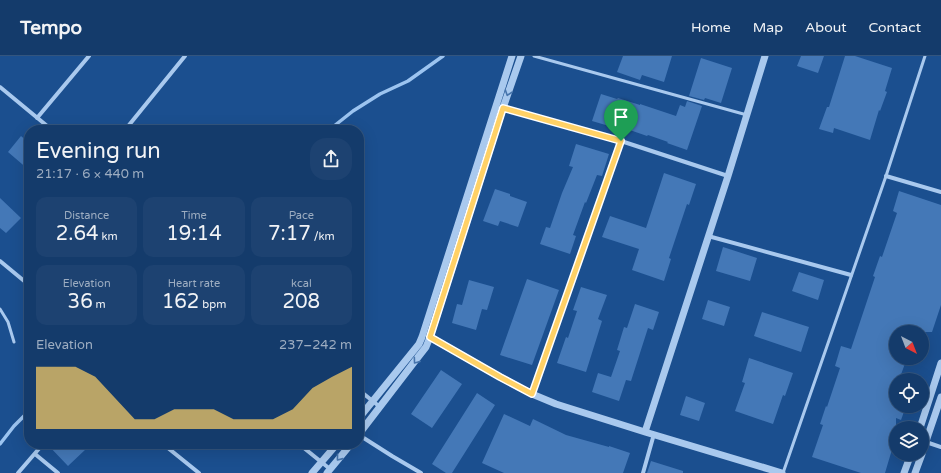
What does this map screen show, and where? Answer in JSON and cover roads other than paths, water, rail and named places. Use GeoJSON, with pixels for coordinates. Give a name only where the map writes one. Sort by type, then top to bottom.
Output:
{"type":"FeatureCollection","features":[{"type":"Feature","properties":{"kind":"street"},"geometry":{"type":"LineString","coordinates":[[37,118],[89,56]]}},
{"type":"Feature","properties":{"kind":"street"},"geometry":{"type":"LineString","coordinates":[[129,125],[185,56]]}},
{"type":"Feature","properties":{"kind":"street"},"geometry":{"type":"LineString","coordinates":[[364,412],[419,344],[426,329],[512,56]]}},
{"type":"Feature","properties":{"kind":"street"},"geometry":{"type":"LineString","coordinates":[[364,428],[426,347],[521,56]]}},
{"type":"Feature","properties":{"kind":"street"},"geometry":{"type":"LineString","coordinates":[[645,432],[728,176],[765,56]]}},
{"type":"Feature","properties":{"kind":"street"},"geometry":{"type":"LineString","coordinates":[[0,87],[46,125]]}},
{"type":"Feature","properties":{"kind":"street"},"geometry":{"type":"LineString","coordinates":[[503,108],[621,141],[728,176]]}},
{"type":"Feature","properties":{"kind":"street"},"geometry":{"type":"LineString","coordinates":[[532,394],[621,141]]}},
{"type":"Feature","properties":{"kind":"street"},"geometry":{"type":"LineString","coordinates":[[886,176],[941,192]]}},
{"type":"Feature","properties":{"kind":"street"},"geometry":{"type":"LineString","coordinates":[[708,236],[851,275]]}},
{"type":"Feature","properties":{"kind":"street"},"geometry":{"type":"LineString","coordinates":[[0,261],[24,281]]}},
{"type":"Feature","properties":{"kind":"street"},"geometry":{"type":"LineString","coordinates":[[430,337],[500,377],[532,394],[556,404],[783,473]]}},
{"type":"Feature","properties":{"kind":"street"},"geometry":{"type":"LineString","coordinates":[[922,421],[941,363]]}},
{"type":"Feature","properties":{"kind":"street"},"geometry":{"type":"LineString","coordinates":[[364,394],[380,408]]}},
{"type":"Feature","properties":{"kind":"street"},"geometry":{"type":"LineString","coordinates":[[929,433],[941,397]]}},
{"type":"Feature","properties":{"kind":"street"},"geometry":{"type":"LineString","coordinates":[[643,473],[654,434]]}},
{"type":"Feature","properties":{"kind":"street"},"geometry":{"type":"LineString","coordinates":[[364,437],[421,473]]}},
{"type":"Feature","properties":{"kind":"street"},"geometry":{"type":"LineString","coordinates":[[929,443],[941,447]]}},
{"type":"Feature","properties":{"kind":"street"},"geometry":{"type":"LineString","coordinates":[[18,473],[38,449]]}},
{"type":"Feature","properties":{"kind":"street"},"geometry":{"type":"LineString","coordinates":[[169,449],[200,473]]}},
{"type":"Feature","properties":{"kind":"street"},"geometry":{"type":"LineString","coordinates":[[305,449],[321,462],[328,471],[347,449]]}},
{"type":"Feature","properties":{"kind":"street"},"geometry":{"type":"LineString","coordinates":[[312,473],[332,449]]}},
{"type":"Feature","properties":{"kind":"street"},"geometry":{"type":"LineString","coordinates":[[34,454],[58,473]]}},
{"type":"Feature","properties":{"kind":"street"},"geometry":{"type":"LineString","coordinates":[[904,473],[908,461]]}},
{"type":"Feature","properties":{"kind":"street"},"geometry":{"type":"LineString","coordinates":[[915,473],[919,461]]}},
{"type":"Feature","properties":{"kind":"lane"},"geometry":{"type":"LineString","coordinates":[[534,56],[747,115]]}},
{"type":"Feature","properties":{"kind":"lane"},"geometry":{"type":"LineString","coordinates":[[783,473],[886,176],[925,56]]}},
{"type":"Feature","properties":{"kind":"lane"},"geometry":{"type":"LineString","coordinates":[[0,309],[8,322],[14,342]]}},
{"type":"Feature","properties":{"kind":"waterway"},"geometry":{"type":"LineString","coordinates":[[335,125],[353,111],[380,94],[408,81],[443,56]]}},
{"type":"Feature","properties":{"kind":"waterway"},"geometry":{"type":"LineString","coordinates":[[0,444],[24,416]]}}]}
